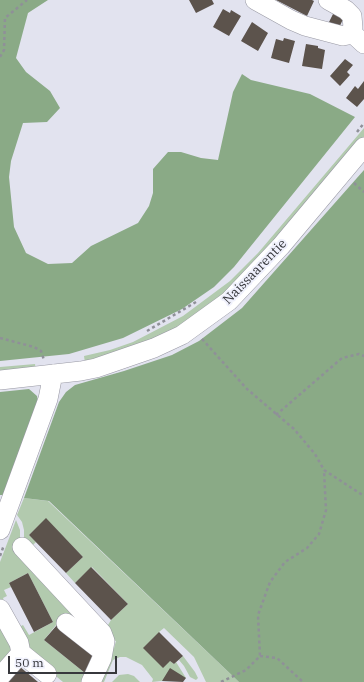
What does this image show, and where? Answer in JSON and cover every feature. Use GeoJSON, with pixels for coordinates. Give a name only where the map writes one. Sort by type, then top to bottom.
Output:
{"type":"FeatureCollection","features":[{"type":"Feature","properties":{"kind":"street"},"geometry":{"type":"LineString","coordinates":[[255,0],[305,26],[343,36],[358,38],[352,16],[346,10],[328,0]]}},
{"type":"Feature","properties":{"kind":"street","name":"Naissaarentie"},"geometry":{"type":"LineString","coordinates":[[0,380],[49,366],[96,368],[154,348],[182,334],[229,301],[281,246],[359,141]]}},
{"type":"Feature","properties":{"kind":"street"},"geometry":{"type":"LineString","coordinates":[[0,530],[48,399],[49,366]]}},
{"type":"Feature","properties":{"kind":"street"},"geometry":{"type":"LineString","coordinates":[[22,547],[102,633],[105,641],[103,652],[91,682]]}},
{"type":"Feature","properties":{"kind":"street"},"geometry":{"type":"LineString","coordinates":[[0,609],[18,643],[21,653],[53,679]]}},
{"type":"Feature","properties":{"kind":"street"},"geometry":{"type":"LineString","coordinates":[[66,623],[103,652]]}},
{"type":"Feature","properties":{"kind":"street"},"geometry":{"type":"LineString","coordinates":[[0,677],[21,653]]}},
{"type":"Feature","properties":{"kind":"path"},"geometry":{"type":"LineString","coordinates":[[0,57],[4,50],[5,18],[27,0]]}},
{"type":"Feature","properties":{"kind":"path"},"geometry":{"type":"LineString","coordinates":[[359,141],[364,123]]}},
{"type":"Feature","properties":{"kind":"path"},"geometry":{"type":"LineString","coordinates":[[350,179],[364,192]]}},
{"type":"Feature","properties":{"kind":"path"},"geometry":{"type":"LineString","coordinates":[[141,335],[202,298]]}},
{"type":"Feature","properties":{"kind":"path"},"geometry":{"type":"LineString","coordinates":[[199,336],[247,389],[294,429],[315,454],[324,470],[326,510],[319,534],[307,548],[285,562],[270,582],[258,615],[260,656],[246,670],[221,682]]}},
{"type":"Feature","properties":{"kind":"path"},"geometry":{"type":"LineString","coordinates":[[0,338],[34,347],[40,352],[49,366]]}},
{"type":"Feature","properties":{"kind":"path"},"geometry":{"type":"LineString","coordinates":[[276,415],[342,358],[359,354],[364,356]]}},
{"type":"Feature","properties":{"kind":"path"},"geometry":{"type":"LineString","coordinates":[[37,362],[49,366]]}},
{"type":"Feature","properties":{"kind":"path"},"geometry":{"type":"LineString","coordinates":[[324,470],[364,496]]}},
{"type":"Feature","properties":{"kind":"path"},"geometry":{"type":"LineString","coordinates":[[260,656],[277,658],[303,682]]}},
{"type":"Feature","properties":{"kind":"green space"},"geometry":{"type":"Polygon","coordinates":[[[0,0],[48,0],[28,13],[16,58],[26,72],[50,91],[60,108],[47,122],[23,123],[11,161],[9,177],[14,227],[26,253],[48,264],[72,263],[91,246],[138,223],[149,206],[153,193],[153,169],[168,152],[181,152],[201,158],[218,160],[233,92],[242,74],[251,80],[310,94],[355,117],[234,267],[214,287],[182,309],[123,338],[69,354],[0,361],[0,0]]]}},
{"type":"Feature","properties":{"kind":"green space"},"geometry":{"type":"Polygon","coordinates":[[[364,128],[364,139],[234,287],[186,323],[158,338],[85,363],[84,356],[110,350],[133,342],[183,316],[230,281],[258,253],[364,128]]]}},
{"type":"Feature","properties":{"kind":"green space"},"geometry":{"type":"Polygon","coordinates":[[[364,170],[364,682],[239,682],[49,501],[24,498],[59,402],[66,392],[75,385],[172,355],[199,341],[242,308],[364,170]]]}},
{"type":"Feature","properties":{"kind":"green space"},"geometry":{"type":"Polygon","coordinates":[[[35,364],[36,370],[0,374],[0,367],[35,364]]]}},
{"type":"Feature","properties":{"kind":"green space"},"geometry":{"type":"Polygon","coordinates":[[[29,389],[37,396],[38,401],[6,495],[0,495],[0,392],[29,389]]]}},
{"type":"Feature","properties":{"kind":"green space"},"geometry":{"type":"Polygon","coordinates":[[[24,498],[48,501],[239,682],[206,682],[194,657],[164,628],[159,632],[170,661],[174,664],[176,662],[186,678],[152,682],[153,679],[142,665],[126,657],[120,657],[113,660],[104,682],[94,682],[109,647],[114,648],[116,641],[112,640],[105,630],[111,620],[128,604],[92,567],[75,583],[66,573],[83,557],[46,519],[29,535],[36,542],[28,550],[24,547],[24,530],[22,522],[17,515],[24,498]]]}},
{"type":"Feature","properties":{"kind":"green space"},"geometry":{"type":"Polygon","coordinates":[[[16,520],[20,530],[20,541],[86,620],[60,627],[56,625],[44,640],[85,673],[87,682],[63,682],[28,653],[15,629],[23,625],[29,635],[53,622],[28,573],[9,583],[11,587],[4,590],[7,596],[3,598],[5,604],[0,607],[0,562],[16,520]]]}},
{"type":"Feature","properties":{"kind":"green space"},"geometry":{"type":"Polygon","coordinates":[[[0,613],[16,645],[0,672],[0,613]]]}},
{"type":"Feature","properties":{"kind":"green space"},"geometry":{"type":"Polygon","coordinates":[[[183,656],[195,672],[198,678],[196,680],[190,677],[179,660],[183,656]]]}},
{"type":"Feature","properties":{"kind":"green space"},"geometry":{"type":"Polygon","coordinates":[[[128,674],[134,676],[140,682],[112,682],[119,675],[128,674]]]}},
{"type":"Feature","properties":{"kind":"building"},"geometry":{"type":"Polygon","coordinates":[[[189,0],[212,0],[214,4],[196,13],[189,0]]]}},
{"type":"Feature","properties":{"kind":"building"},"geometry":{"type":"Polygon","coordinates":[[[276,0],[312,0],[314,1],[307,16],[276,0]]]}},
{"type":"Feature","properties":{"kind":"building"},"geometry":{"type":"Polygon","coordinates":[[[223,9],[230,13],[231,10],[241,16],[229,36],[213,27],[223,9]]]}},
{"type":"Feature","properties":{"kind":"building"},"geometry":{"type":"Polygon","coordinates":[[[334,12],[344,17],[338,30],[328,24],[334,12]]]}},
{"type":"Feature","properties":{"kind":"building"},"geometry":{"type":"Polygon","coordinates":[[[252,22],[268,33],[258,51],[241,41],[252,22]]]}},
{"type":"Feature","properties":{"kind":"building"},"geometry":{"type":"Polygon","coordinates":[[[284,38],[295,41],[289,63],[271,58],[276,39],[283,41],[284,38]]]}},
{"type":"Feature","properties":{"kind":"building"},"geometry":{"type":"Polygon","coordinates":[[[306,44],[318,46],[318,48],[325,50],[322,69],[302,66],[306,44]]]}},
{"type":"Feature","properties":{"kind":"building"},"geometry":{"type":"Polygon","coordinates":[[[345,59],[353,65],[347,72],[350,75],[340,86],[330,76],[345,59]]]}},
{"type":"Feature","properties":{"kind":"building"},"geometry":{"type":"Polygon","coordinates":[[[364,81],[364,99],[357,107],[346,98],[355,86],[358,89],[364,81]]]}},
{"type":"Feature","properties":{"kind":"building"},"geometry":{"type":"Polygon","coordinates":[[[46,518],[83,557],[66,573],[29,535],[46,518]]]}},
{"type":"Feature","properties":{"kind":"building"},"geometry":{"type":"Polygon","coordinates":[[[91,567],[128,604],[111,620],[75,583],[91,567]]]}},
{"type":"Feature","properties":{"kind":"building"},"geometry":{"type":"Polygon","coordinates":[[[28,573],[53,622],[34,632],[9,583],[28,573]]]}},
{"type":"Feature","properties":{"kind":"building"},"geometry":{"type":"Polygon","coordinates":[[[57,625],[97,658],[85,673],[44,640],[57,625]]]}},
{"type":"Feature","properties":{"kind":"building"},"geometry":{"type":"Polygon","coordinates":[[[159,632],[183,656],[174,664],[170,661],[163,668],[143,648],[159,632]]]}},
{"type":"Feature","properties":{"kind":"building"},"geometry":{"type":"Polygon","coordinates":[[[19,666],[38,682],[8,682],[19,666]]]}},
{"type":"Feature","properties":{"kind":"building"},"geometry":{"type":"Polygon","coordinates":[[[170,668],[186,678],[183,682],[162,681],[170,668]]]}}]}
